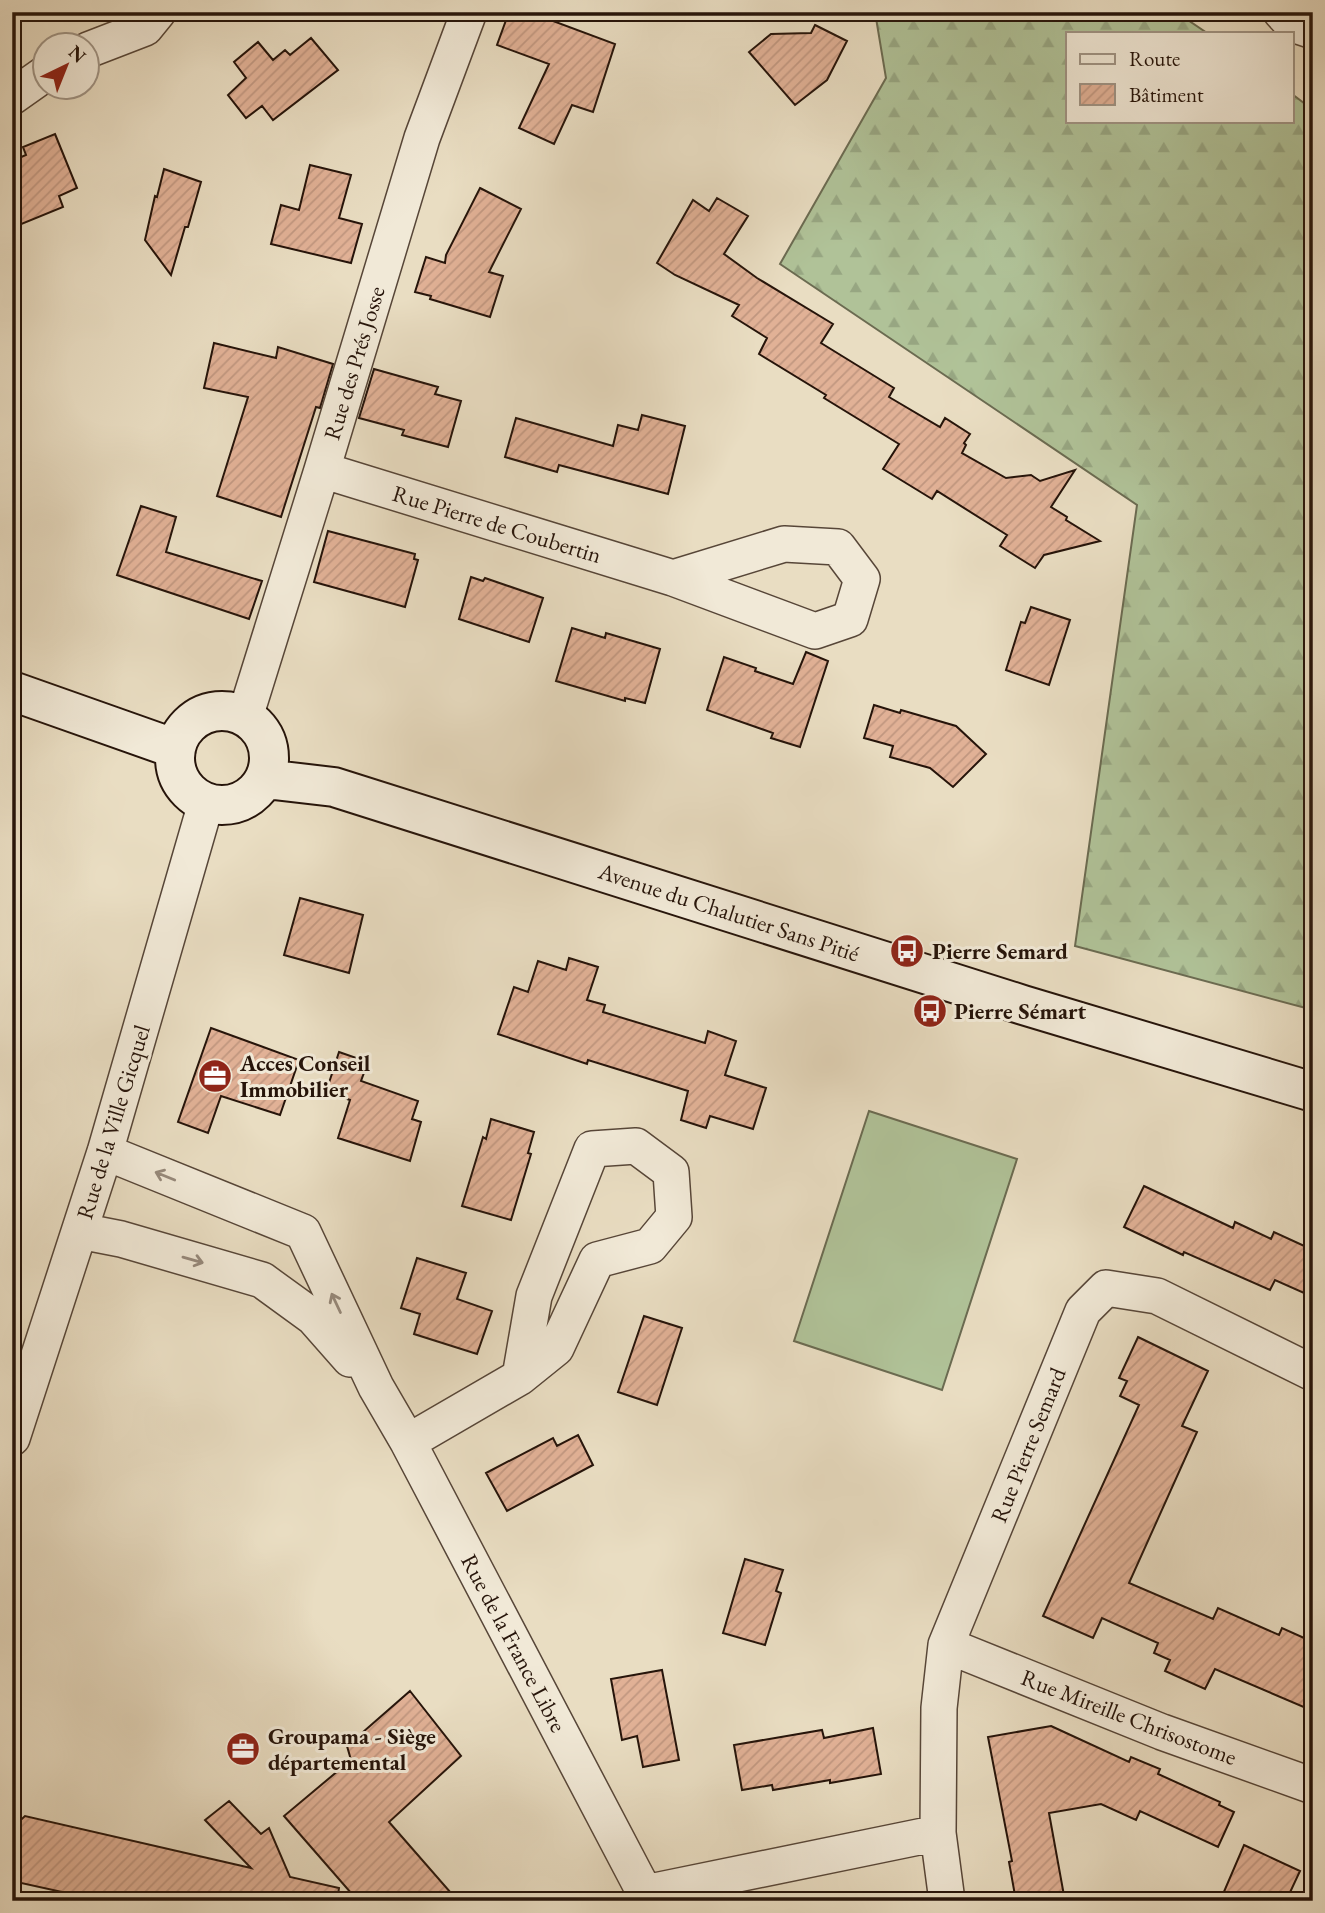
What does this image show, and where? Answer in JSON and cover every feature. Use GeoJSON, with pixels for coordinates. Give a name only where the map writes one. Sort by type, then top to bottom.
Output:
{"type":"FeatureCollection","features":[{"type":"Feature","properties":{"kind":"street"},"geometry":{"type":"LineString","coordinates":[[102,45],[145,28],[158,12]]}},
{"type":"Feature","properties":{"kind":"street","name":"Rue des Prés Josse"},"geometry":{"type":"LineString","coordinates":[[245,717],[422,138],[469,12]]}},
{"type":"Feature","properties":{"kind":"street"},"geometry":{"type":"LineString","coordinates":[[1281,12],[1292,24],[1313,31]]}},
{"type":"Feature","properties":{"kind":"street"},"geometry":{"type":"LineString","coordinates":[[12,97],[32,83]]}},
{"type":"Feature","properties":{"kind":"street","name":"Rue Pierre de Coubertin"},"geometry":{"type":"LineString","coordinates":[[322,470],[673,578],[815,631],[850,619],[862,579],[838,547],[784,544],[673,578]]}},
{"type":"Feature","properties":{"kind":"street"},"geometry":{"type":"LineString","coordinates":[[12,691],[176,749]]}},
{"type":"Feature","properties":{"kind":"street"},"geometry":{"type":"LineString","coordinates":[[216,711],[245,717],[257,725],[265,737],[269,765],[265,779],[257,790],[240,802],[219,805],[206,803],[194,796],[178,775],[175,762],[181,735],[190,723],[202,715],[216,711]]}},
{"type":"Feature","properties":{"kind":"street","name":"Avenue du Chalutier Sans Pitié"},"geometry":{"type":"LineString","coordinates":[[265,779],[334,787],[1023,1005],[1313,1092]]}},
{"type":"Feature","properties":{"kind":"street","name":"Rue de la Ville Gicquel"},"geometry":{"type":"LineString","coordinates":[[12,1438],[105,1152],[206,803]]}},
{"type":"Feature","properties":{"kind":"street"},"geometry":{"type":"LineString","coordinates":[[408,1442],[520,1377],[556,1348],[597,1260],[650,1246],[674,1217],[671,1172],[636,1146],[592,1149],[534,1296],[520,1377]]}},
{"type":"Feature","properties":{"kind":"street","name":"Rue de la France Libre"},"geometry":{"type":"LineString","coordinates":[[105,1152],[303,1231],[376,1387],[408,1442],[647,1897]]}},
{"type":"Feature","properties":{"kind":"street","name":"Rue de la France Libre"},"geometry":{"type":"LineString","coordinates":[[80,1231],[121,1239],[262,1280],[313,1317],[376,1387]]}},
{"type":"Feature","properties":{"kind":"street","name":"Rue Pierre Semard"},"geometry":{"type":"LineString","coordinates":[[947,1901],[938,1833],[939,1708],[946,1645],[1083,1311],[1106,1288],[1157,1296],[1313,1373]]}},
{"type":"Feature","properties":{"kind":"street","name":"Rue Mireille Chrisostome"},"geometry":{"type":"LineString","coordinates":[[946,1645],[1162,1732],[1313,1786]]}},
{"type":"Feature","properties":{"kind":"street"},"geometry":{"type":"LineString","coordinates":[[647,1897],[938,1833]]}},
{"type":"Feature","properties":{"kind":"green space"},"geometry":{"type":"Polygon","coordinates":[[[875,12],[1180,12],[1206,32],[1066,32],[1066,122],[1294,122],[1294,96],[1313,110],[1313,1010],[1075,946],[1137,505],[780,264],[886,78],[875,12]]]}},
{"type":"Feature","properties":{"kind":"green space"},"geometry":{"type":"Polygon","coordinates":[[[869,1111],[1017,1159],[942,1390],[794,1341],[869,1111]]]}},
{"type":"Feature","properties":{"kind":"building"},"geometry":{"type":"Polygon","coordinates":[[[509,12],[529,12],[615,44],[593,112],[572,105],[554,144],[519,128],[549,64],[497,45],[509,12]]]}},
{"type":"Feature","properties":{"kind":"building"},"geometry":{"type":"Polygon","coordinates":[[[815,25],[847,41],[827,80],[795,105],[749,52],[771,34],[811,33],[815,25]]]}},
{"type":"Feature","properties":{"kind":"building"},"geometry":{"type":"Polygon","coordinates":[[[311,38],[338,70],[273,120],[262,106],[246,118],[228,95],[246,78],[234,62],[258,42],[273,60],[285,50],[290,55],[311,38]]]}},
{"type":"Feature","properties":{"kind":"building"},"geometry":{"type":"Polygon","coordinates":[[[55,134],[77,188],[59,196],[63,207],[19,225],[12,208],[12,161],[26,155],[23,147],[55,134]]]}},
{"type":"Feature","properties":{"kind":"building"},"geometry":{"type":"Polygon","coordinates":[[[310,165],[351,175],[339,218],[362,224],[351,263],[271,244],[281,205],[299,210],[310,165]]]}},
{"type":"Feature","properties":{"kind":"building"},"geometry":{"type":"Polygon","coordinates":[[[164,169],[201,182],[171,275],[145,240],[164,169]]]}},
{"type":"Feature","properties":{"kind":"building"},"geometry":{"type":"Polygon","coordinates":[[[480,188],[521,209],[489,272],[503,276],[490,317],[415,292],[426,257],[445,263],[446,255],[480,188]]]}},
{"type":"Feature","properties":{"kind":"building"},"geometry":{"type":"Polygon","coordinates":[[[717,198],[748,216],[724,254],[757,278],[833,324],[821,343],[894,388],[889,397],[940,427],[945,418],[970,434],[962,453],[1006,478],[1031,475],[1040,481],[1075,470],[1051,507],[1067,517],[1066,520],[1100,541],[1044,555],[1035,568],[1000,546],[1007,535],[937,491],[932,499],[883,469],[899,444],[759,354],[767,338],[732,316],[739,305],[675,275],[657,263],[693,200],[709,211],[717,198]]]}},
{"type":"Feature","properties":{"kind":"building"},"geometry":{"type":"Polygon","coordinates":[[[214,343],[276,358],[278,347],[333,364],[320,408],[316,407],[281,517],[217,496],[248,397],[204,388],[214,343]]]}},
{"type":"Feature","properties":{"kind":"building"},"geometry":{"type":"Polygon","coordinates":[[[374,369],[438,387],[435,394],[461,401],[448,447],[402,435],[404,430],[359,418],[374,369]]]}},
{"type":"Feature","properties":{"kind":"building"},"geometry":{"type":"Polygon","coordinates":[[[642,415],[685,426],[668,494],[559,465],[557,472],[505,457],[516,418],[613,446],[618,425],[638,430],[642,415]]]}},
{"type":"Feature","properties":{"kind":"building"},"geometry":{"type":"Polygon","coordinates":[[[141,506],[176,517],[166,552],[262,581],[249,619],[117,575],[141,506]]]}},
{"type":"Feature","properties":{"kind":"building"},"geometry":{"type":"Polygon","coordinates":[[[328,531],[415,554],[414,559],[418,560],[405,607],[314,582],[328,531]]]}},
{"type":"Feature","properties":{"kind":"building"},"geometry":{"type":"Polygon","coordinates":[[[471,577],[483,581],[485,578],[543,598],[529,642],[459,619],[471,577]]]}},
{"type":"Feature","properties":{"kind":"building"},"geometry":{"type":"Polygon","coordinates":[[[1031,607],[1070,620],[1049,685],[1006,670],[1021,622],[1025,623],[1031,607]]]}},
{"type":"Feature","properties":{"kind":"building"},"geometry":{"type":"Polygon","coordinates":[[[572,628],[605,638],[606,633],[660,649],[645,703],[625,698],[625,701],[556,681],[572,628]]]}},
{"type":"Feature","properties":{"kind":"building"},"geometry":{"type":"Polygon","coordinates":[[[806,652],[828,661],[800,747],[771,738],[773,733],[707,710],[724,657],[793,684],[806,652]]]}},
{"type":"Feature","properties":{"kind":"building"},"geometry":{"type":"Polygon","coordinates":[[[874,705],[956,726],[986,754],[953,787],[930,768],[890,757],[893,746],[864,738],[874,705]]]}},
{"type":"Feature","properties":{"kind":"building"},"geometry":{"type":"Polygon","coordinates":[[[300,898],[363,915],[349,973],[284,955],[300,898]]]}},
{"type":"Feature","properties":{"kind":"building"},"geometry":{"type":"Polygon","coordinates":[[[569,958],[598,967],[587,1000],[605,1005],[603,1012],[705,1043],[708,1031],[736,1041],[725,1075],[766,1088],[753,1129],[710,1116],[706,1128],[681,1120],[688,1091],[588,1060],[587,1064],[498,1034],[514,987],[528,992],[538,961],[566,970],[569,958]]]}},
{"type":"Feature","properties":{"kind":"building"},"geometry":{"type":"Polygon","coordinates":[[[211,1028],[299,1060],[280,1115],[221,1096],[208,1133],[178,1122],[211,1028]]]}},
{"type":"Feature","properties":{"kind":"building"},"geometry":{"type":"Polygon","coordinates":[[[339,1052],[368,1062],[361,1081],[418,1101],[412,1119],[421,1122],[410,1161],[338,1138],[350,1100],[326,1092],[339,1052]]]}},
{"type":"Feature","properties":{"kind":"building"},"geometry":{"type":"Polygon","coordinates":[[[491,1119],[534,1132],[528,1153],[531,1154],[511,1220],[462,1206],[491,1119]]]}},
{"type":"Feature","properties":{"kind":"building"},"geometry":{"type":"Polygon","coordinates":[[[1144,1186],[1233,1228],[1235,1222],[1271,1239],[1274,1232],[1313,1250],[1313,1297],[1275,1280],[1270,1290],[1184,1252],[1183,1255],[1124,1227],[1144,1186]]]}},
{"type":"Feature","properties":{"kind":"building"},"geometry":{"type":"Polygon","coordinates":[[[417,1258],[466,1273],[457,1299],[492,1311],[477,1354],[414,1334],[420,1314],[401,1308],[417,1258]]]}},
{"type":"Feature","properties":{"kind":"building"},"geometry":{"type":"Polygon","coordinates":[[[644,1316],[682,1328],[657,1405],[618,1392],[644,1316]]]}},
{"type":"Feature","properties":{"kind":"building"},"geometry":{"type":"Polygon","coordinates":[[[1138,1337],[1208,1371],[1182,1426],[1197,1432],[1129,1583],[1213,1619],[1218,1608],[1279,1635],[1282,1628],[1313,1642],[1313,1711],[1215,1669],[1205,1689],[1165,1671],[1170,1660],[1154,1653],[1158,1643],[1102,1618],[1093,1638],[1043,1616],[1139,1405],[1120,1396],[1127,1381],[1119,1378],[1138,1337]]]}},
{"type":"Feature","properties":{"kind":"building"},"geometry":{"type":"Polygon","coordinates":[[[578,1435],[593,1465],[507,1511],[486,1473],[553,1438],[557,1446],[578,1435]]]}},
{"type":"Feature","properties":{"kind":"building"},"geometry":{"type":"Polygon","coordinates":[[[745,1559],[783,1570],[776,1591],[781,1593],[765,1645],[723,1633],[745,1559]]]}},
{"type":"Feature","properties":{"kind":"building"},"geometry":{"type":"Polygon","coordinates":[[[662,1670],[679,1760],[643,1767],[637,1736],[622,1740],[611,1679],[662,1670]]]}},
{"type":"Feature","properties":{"kind":"building"},"geometry":{"type":"Polygon","coordinates":[[[410,1691],[461,1756],[389,1822],[458,1901],[358,1901],[284,1816],[351,1760],[347,1746],[410,1691]]]}},
{"type":"Feature","properties":{"kind":"building"},"geometry":{"type":"Polygon","coordinates":[[[1051,1726],[1129,1762],[1131,1757],[1160,1769],[1158,1774],[1220,1802],[1219,1805],[1234,1812],[1218,1847],[1140,1811],[1136,1820],[1101,1804],[1049,1813],[1065,1901],[1016,1901],[1009,1862],[1012,1861],[988,1737],[1051,1726]]]}},
{"type":"Feature","properties":{"kind":"building"},"geometry":{"type":"Polygon","coordinates":[[[873,1728],[881,1774],[773,1790],[772,1785],[742,1790],[734,1745],[822,1730],[824,1738],[873,1728]]]}},
{"type":"Feature","properties":{"kind":"building"},"geometry":{"type":"Polygon","coordinates":[[[229,1801],[261,1834],[269,1828],[290,1877],[339,1888],[337,1901],[103,1901],[12,1881],[12,1828],[25,1816],[251,1868],[205,1820],[229,1801]]]}},
{"type":"Feature","properties":{"kind":"building"},"geometry":{"type":"Polygon","coordinates":[[[1244,1845],[1300,1871],[1286,1901],[1220,1901],[1244,1845]]]}},
{"type":"Feature","properties":{"kind":"place","name":"Pierre Semard"},"geometry":{"type":"Point","coordinates":[907,951]}},
{"type":"Feature","properties":{"kind":"place","name":"Pierre Sémart"},"geometry":{"type":"Point","coordinates":[930,1011]}},
{"type":"Feature","properties":{"kind":"place","name":"Acces Conseil Immobilier"},"geometry":{"type":"Point","coordinates":[215,1076]}},
{"type":"Feature","properties":{"kind":"place","name":"Groupama - Siège départemental"},"geometry":{"type":"Point","coordinates":[243,1749]}}]}
